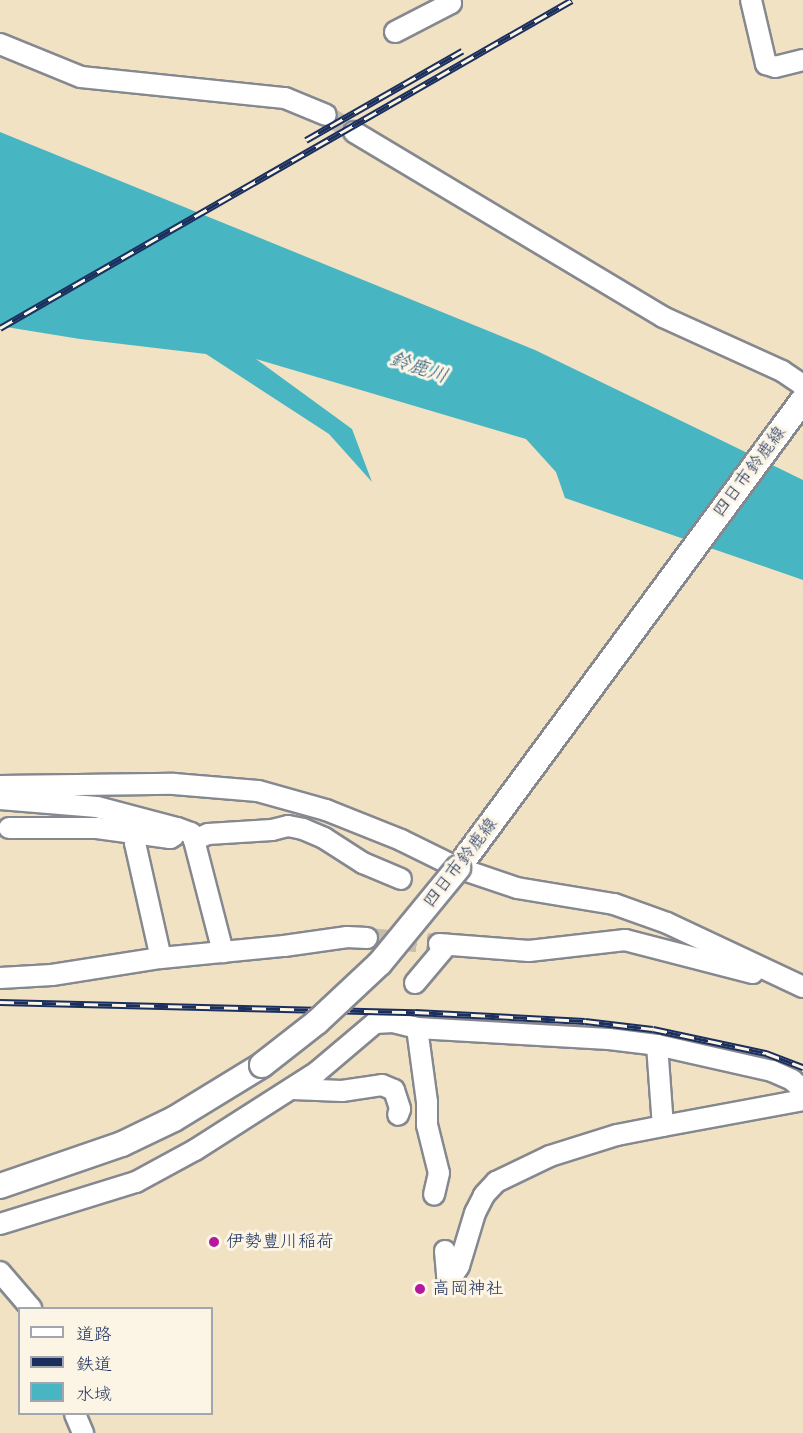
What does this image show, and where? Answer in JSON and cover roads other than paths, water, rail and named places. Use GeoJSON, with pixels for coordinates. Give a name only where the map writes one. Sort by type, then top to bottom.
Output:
{"type":"FeatureCollection","features":[{"type":"Feature","properties":{"kind":"main road","name":"四日市鈴鹿線"},"geometry":{"type":"LineString","coordinates":[[0,1186],[122,1144],[174,1119],[262,1065],[317,1022],[380,963],[465,859],[803,400]]}},
{"type":"Feature","properties":{"kind":"street"},"geometry":{"type":"LineString","coordinates":[[751,0],[766,64],[775,67],[803,60]]}},
{"type":"Feature","properties":{"kind":"street"},"geometry":{"type":"LineString","coordinates":[[395,32],[450,1]]}},
{"type":"Feature","properties":{"kind":"street"},"geometry":{"type":"LineString","coordinates":[[0,44],[81,77],[285,98],[326,115]]}},
{"type":"Feature","properties":{"kind":"street"},"geometry":{"type":"LineString","coordinates":[[354,132],[663,317],[772,366],[803,385]]}},
{"type":"Feature","properties":{"kind":"street"},"geometry":{"type":"LineString","coordinates":[[0,786],[174,784],[258,791],[326,810],[401,840],[465,859],[517,888],[614,904],[667,923],[801,986]]}},
{"type":"Feature","properties":{"kind":"street"},"geometry":{"type":"LineString","coordinates":[[0,799],[97,807],[190,835]]}},
{"type":"Feature","properties":{"kind":"street"},"geometry":{"type":"LineString","coordinates":[[9,828],[97,828],[170,838],[272,830],[288,826],[324,838],[363,863],[401,879]]}},
{"type":"Feature","properties":{"kind":"street"},"geometry":{"type":"LineString","coordinates":[[136,834],[135,843],[161,958]]}},
{"type":"Feature","properties":{"kind":"street"},"geometry":{"type":"LineString","coordinates":[[190,835],[223,952]]}},
{"type":"Feature","properties":{"kind":"street"},"geometry":{"type":"LineString","coordinates":[[0,978],[51,975],[161,958],[347,937],[368,938]]}},
{"type":"Feature","properties":{"kind":"street"},"geometry":{"type":"LineString","coordinates":[[415,983],[443,944],[529,951],[625,940],[801,986]]}},
{"type":"Feature","properties":{"kind":"street"},"geometry":{"type":"LineString","coordinates":[[0,1224],[136,1182],[195,1150],[293,1089],[375,1023],[393,1022],[417,1028],[609,1039],[657,1045],[772,1071],[792,1080],[803,1090]]}},
{"type":"Feature","properties":{"kind":"street"},"geometry":{"type":"LineString","coordinates":[[417,1028],[427,1102],[427,1125],[439,1173],[434,1194]]}},
{"type":"Feature","properties":{"kind":"street"},"geometry":{"type":"LineString","coordinates":[[657,1045],[663,1126]]}},
{"type":"Feature","properties":{"kind":"street"},"geometry":{"type":"LineString","coordinates":[[293,1089],[342,1091],[382,1085],[394,1090],[400,1109],[398,1115]]}},
{"type":"Feature","properties":{"kind":"street"},"geometry":{"type":"LineString","coordinates":[[445,1251],[447,1275],[451,1278],[459,1266],[475,1213],[484,1196],[496,1182],[550,1156],[617,1135],[803,1100]]}},
{"type":"Feature","properties":{"kind":"street"},"geometry":{"type":"LineString","coordinates":[[0,1272],[30,1307]]}},
{"type":"Feature","properties":{"kind":"street"},"geometry":{"type":"LineString","coordinates":[[76,1415],[83,1433]]}},
{"type":"Feature","properties":{"kind":"water","name":"鈴鹿川"},"geometry":{"type":"Polygon","coordinates":[[[0,132],[535,350],[803,480],[803,580],[565,498],[556,472],[526,439],[256,359],[352,429],[372,482],[329,434],[206,354],[80,339],[0,326],[0,132]]]}},
{"type":"Feature","properties":{"kind":"tunnel"},"geometry":{"type":"LineString","coordinates":[[326,115],[354,132]]}},
{"type":"Feature","properties":{"kind":"tunnel"},"geometry":{"type":"LineString","coordinates":[[367,938],[439,944]]}},
{"type":"Feature","properties":{"kind":"railway"},"geometry":{"type":"LineString","coordinates":[[0,328],[572,0]]}},
{"type":"Feature","properties":{"kind":"railway"},"geometry":{"type":"LineString","coordinates":[[306,140],[462,51]]}},
{"type":"Feature","properties":{"kind":"railway"},"geometry":{"type":"LineString","coordinates":[[0,1002],[415,1012],[585,1021],[653,1029],[766,1053],[803,1067]]}},
{"type":"Feature","properties":{"kind":"place","name":"伊勢豊川稲荷"},"geometry":{"type":"Point","coordinates":[214,1242]}},
{"type":"Feature","properties":{"kind":"place","name":"高岡神社"},"geometry":{"type":"Point","coordinates":[420,1289]}}]}
